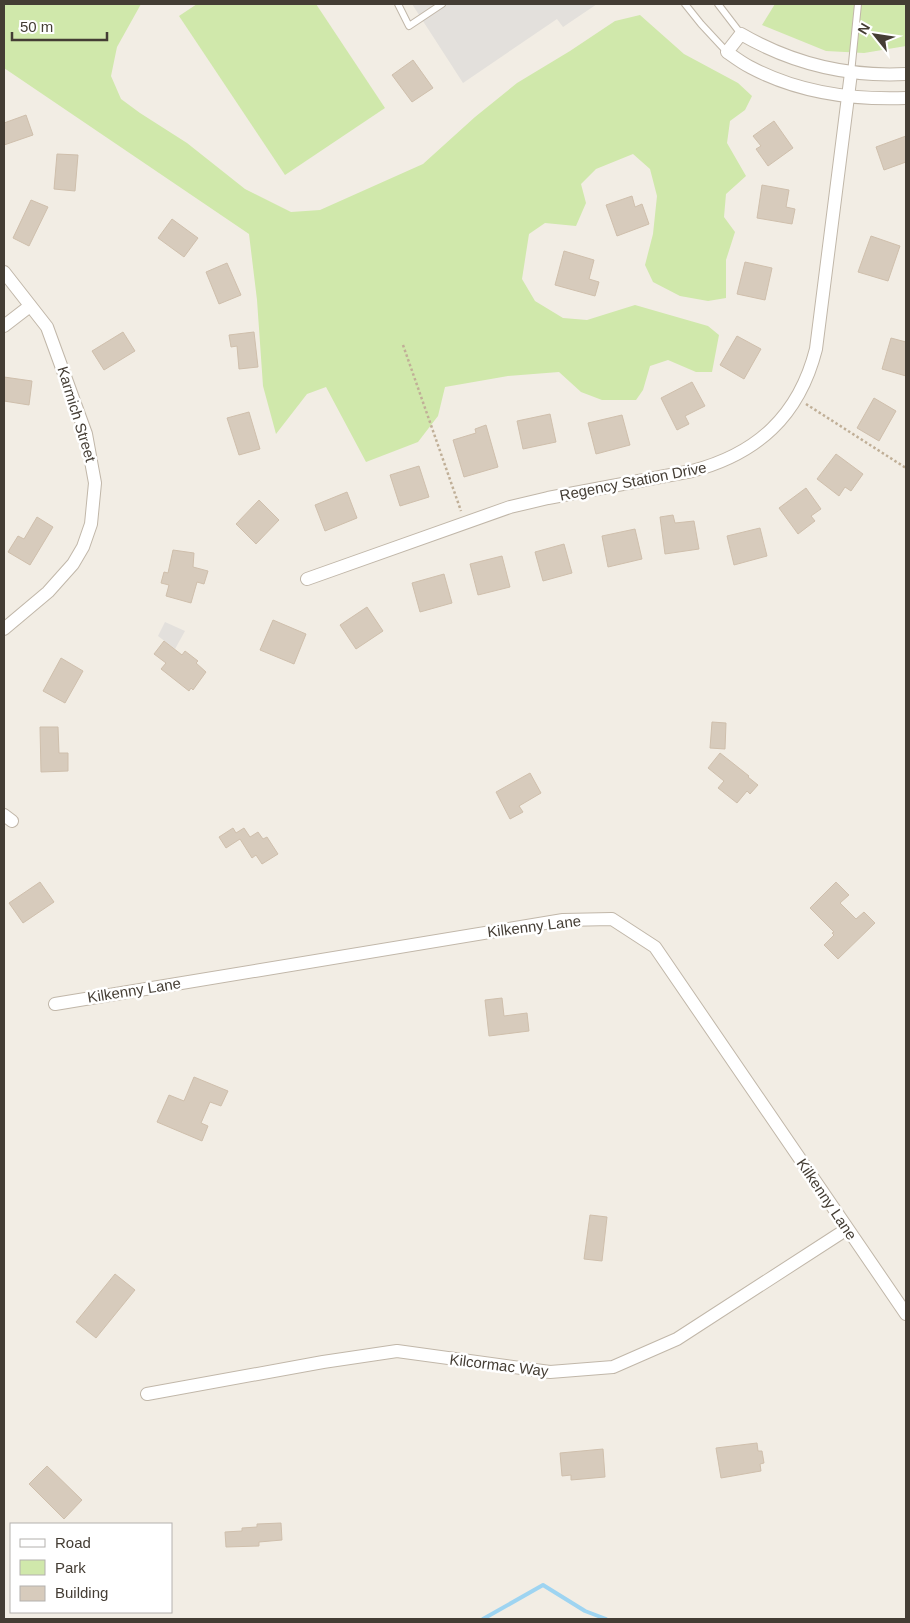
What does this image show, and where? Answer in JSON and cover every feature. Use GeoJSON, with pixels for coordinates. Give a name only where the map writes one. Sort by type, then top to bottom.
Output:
{"type":"FeatureCollection","features":[{"type":"Feature","properties":{"kind":"street"},"geometry":{"type":"LineString","coordinates":[[906,74],[851,73],[792,58],[760,45],[741,34],[727,52],[750,67],[785,81],[824,93],[906,98]]}},
{"type":"Feature","properties":{"kind":"street","name":"Regency Station Drive"},"geometry":{"type":"LineString","coordinates":[[307,579],[510,507],[712,466],[742,452],[757,442],[778,421],[796,398],[806,380],[816,349],[851,73]]}},
{"type":"Feature","properties":{"kind":"street","name":"Karmich Street"},"geometry":{"type":"LineString","coordinates":[[4,272],[47,328],[86,434],[94,470],[95,500],[91,524],[73,564],[48,592],[4,629]]}},
{"type":"Feature","properties":{"kind":"street"},"geometry":{"type":"LineString","coordinates":[[4,326],[30,306]]}},
{"type":"Feature","properties":{"kind":"street","name":"Kilkenny Lane"},"geometry":{"type":"LineString","coordinates":[[56,1004],[563,920],[612,919],[655,947],[906,1314]]}},
{"type":"Feature","properties":{"kind":"street","name":"Kilcormac Way"},"geometry":{"type":"LineString","coordinates":[[146,1394],[323,1362],[396,1351],[550,1372],[612,1366],[677,1339],[847,1229]]}},
{"type":"Feature","properties":{"kind":"lane"},"geometry":{"type":"LineString","coordinates":[[398,4],[410,26],[442,4]]}},
{"type":"Feature","properties":{"kind":"lane"},"geometry":{"type":"LineString","coordinates":[[685,4],[700,24],[727,52]]}},
{"type":"Feature","properties":{"kind":"lane"},"geometry":{"type":"LineString","coordinates":[[718,4],[741,34]]}},
{"type":"Feature","properties":{"kind":"lane"},"geometry":{"type":"LineString","coordinates":[[851,73],[858,4]]}},
{"type":"Feature","properties":{"kind":"path"},"geometry":{"type":"LineString","coordinates":[[403,345],[465,522]]}},
{"type":"Feature","properties":{"kind":"path"},"geometry":{"type":"LineString","coordinates":[[796,398],[906,468]]}},
{"type":"Feature","properties":{"kind":"green space"},"geometry":{"type":"Polygon","coordinates":[[[4,4],[141,4],[117,47],[111,76],[121,99],[187,143],[245,189],[291,212],[320,210],[423,164],[475,117],[517,83],[615,21],[640,15],[684,54],[738,83],[752,96],[745,110],[730,121],[727,143],[746,176],[726,194],[724,217],[735,232],[726,260],[726,298],[708,301],[680,296],[653,282],[645,265],[653,234],[657,196],[650,169],[633,154],[596,169],[581,184],[586,203],[576,226],[545,223],[529,234],[522,279],[535,301],[563,318],[587,320],[635,305],[708,326],[719,335],[712,372],[696,372],[668,360],[650,366],[643,390],[636,400],[602,400],[581,392],[559,372],[508,376],[445,387],[438,416],[418,442],[366,462],[326,387],[307,394],[276,434],[263,386],[257,300],[249,234],[4,68],[4,4]]]}},
{"type":"Feature","properties":{"kind":"green space"},"geometry":{"type":"Polygon","coordinates":[[[197,4],[316,4],[385,108],[285,175],[179,16],[197,4]]]}},
{"type":"Feature","properties":{"kind":"green space"},"geometry":{"type":"Polygon","coordinates":[[[775,4],[906,4],[906,46],[864,53],[826,51],[762,25],[775,4]]]}},
{"type":"Feature","properties":{"kind":"shaded area"},"geometry":{"type":"Polygon","coordinates":[[[412,4],[597,4],[563,27],[557,19],[463,83],[412,4]]]}},
{"type":"Feature","properties":{"kind":"shaded area"},"geometry":{"type":"Polygon","coordinates":[[[165,622],[185,631],[175,649],[158,636],[165,622]]]}},
{"type":"Feature","properties":{"kind":"building"},"geometry":{"type":"Polygon","coordinates":[[[413,60],[433,88],[412,102],[392,75],[413,60]]]}},
{"type":"Feature","properties":{"kind":"building"},"geometry":{"type":"Polygon","coordinates":[[[26,115],[33,135],[4,145],[4,123],[26,115]]]}},
{"type":"Feature","properties":{"kind":"building"},"geometry":{"type":"Polygon","coordinates":[[[774,121],[793,148],[768,166],[756,149],[761,146],[753,136],[774,121]]]}},
{"type":"Feature","properties":{"kind":"building"},"geometry":{"type":"Polygon","coordinates":[[[906,136],[906,162],[884,170],[876,147],[906,136]]]}},
{"type":"Feature","properties":{"kind":"building"},"geometry":{"type":"Polygon","coordinates":[[[57,154],[78,155],[75,191],[54,189],[57,154]]]}},
{"type":"Feature","properties":{"kind":"building"},"geometry":{"type":"Polygon","coordinates":[[[762,185],[789,190],[786,207],[795,209],[792,224],[757,218],[762,185]]]}},
{"type":"Feature","properties":{"kind":"building"},"geometry":{"type":"Polygon","coordinates":[[[632,196],[635,207],[642,204],[649,224],[617,236],[606,205],[632,196]]]}},
{"type":"Feature","properties":{"kind":"building"},"geometry":{"type":"Polygon","coordinates":[[[31,200],[48,207],[29,246],[13,238],[31,200]]]}},
{"type":"Feature","properties":{"kind":"building"},"geometry":{"type":"Polygon","coordinates":[[[172,219],[198,238],[184,257],[158,238],[172,219]]]}},
{"type":"Feature","properties":{"kind":"building"},"geometry":{"type":"Polygon","coordinates":[[[871,236],[900,246],[888,281],[858,272],[871,236]]]}},
{"type":"Feature","properties":{"kind":"building"},"geometry":{"type":"Polygon","coordinates":[[[564,251],[594,260],[589,279],[599,282],[595,296],[555,285],[564,251]]]}},
{"type":"Feature","properties":{"kind":"building"},"geometry":{"type":"Polygon","coordinates":[[[745,262],[772,268],[765,300],[737,294],[745,262]]]}},
{"type":"Feature","properties":{"kind":"building"},"geometry":{"type":"Polygon","coordinates":[[[227,263],[241,295],[219,304],[206,272],[227,263]]]}},
{"type":"Feature","properties":{"kind":"building"},"geometry":{"type":"Polygon","coordinates":[[[123,332],[135,351],[104,370],[92,351],[123,332]]]}},
{"type":"Feature","properties":{"kind":"building"},"geometry":{"type":"Polygon","coordinates":[[[254,332],[258,367],[239,369],[237,346],[231,347],[229,335],[254,332]]]}},
{"type":"Feature","properties":{"kind":"building"},"geometry":{"type":"Polygon","coordinates":[[[737,336],[761,349],[744,379],[720,365],[737,336]]]}},
{"type":"Feature","properties":{"kind":"building"},"geometry":{"type":"Polygon","coordinates":[[[891,338],[906,342],[906,376],[882,369],[891,338]]]}},
{"type":"Feature","properties":{"kind":"building"},"geometry":{"type":"Polygon","coordinates":[[[4,377],[32,381],[29,405],[4,401],[4,377]]]}},
{"type":"Feature","properties":{"kind":"building"},"geometry":{"type":"Polygon","coordinates":[[[692,382],[705,406],[685,416],[689,424],[677,430],[661,398],[692,382]]]}},
{"type":"Feature","properties":{"kind":"building"},"geometry":{"type":"Polygon","coordinates":[[[874,398],[896,411],[879,441],[857,428],[874,398]]]}},
{"type":"Feature","properties":{"kind":"building"},"geometry":{"type":"Polygon","coordinates":[[[249,412],[260,449],[239,455],[227,418],[249,412]]]}},
{"type":"Feature","properties":{"kind":"building"},"geometry":{"type":"Polygon","coordinates":[[[550,414],[556,442],[523,449],[517,421],[550,414]]]}},
{"type":"Feature","properties":{"kind":"building"},"geometry":{"type":"Polygon","coordinates":[[[622,415],[630,445],[596,454],[588,423],[622,415]]]}},
{"type":"Feature","properties":{"kind":"building"},"geometry":{"type":"Polygon","coordinates":[[[486,425],[498,467],[464,477],[453,440],[476,433],[475,429],[486,425]]]}},
{"type":"Feature","properties":{"kind":"building"},"geometry":{"type":"Polygon","coordinates":[[[836,454],[863,474],[851,491],[845,487],[839,496],[817,479],[836,454]]]}},
{"type":"Feature","properties":{"kind":"building"},"geometry":{"type":"Polygon","coordinates":[[[419,466],[429,497],[400,506],[390,475],[419,466]]]}},
{"type":"Feature","properties":{"kind":"building"},"geometry":{"type":"Polygon","coordinates":[[[806,488],[821,509],[811,516],[815,521],[798,534],[779,508],[806,488]]]}},
{"type":"Feature","properties":{"kind":"building"},"geometry":{"type":"Polygon","coordinates":[[[347,492],[357,518],[325,531],[315,505],[347,492]]]}},
{"type":"Feature","properties":{"kind":"building"},"geometry":{"type":"Polygon","coordinates":[[[259,500],[279,520],[256,544],[236,524],[259,500]]]}},
{"type":"Feature","properties":{"kind":"building"},"geometry":{"type":"Polygon","coordinates":[[[673,515],[675,523],[694,521],[699,549],[665,554],[660,517],[673,515]]]}},
{"type":"Feature","properties":{"kind":"building"},"geometry":{"type":"Polygon","coordinates":[[[37,517],[53,527],[30,565],[8,552],[18,536],[24,539],[37,517]]]}},
{"type":"Feature","properties":{"kind":"building"},"geometry":{"type":"Polygon","coordinates":[[[760,528],[767,556],[734,565],[727,536],[760,528]]]}},
{"type":"Feature","properties":{"kind":"building"},"geometry":{"type":"Polygon","coordinates":[[[635,529],[642,559],[608,567],[602,536],[635,529]]]}},
{"type":"Feature","properties":{"kind":"building"},"geometry":{"type":"Polygon","coordinates":[[[564,544],[572,573],[543,581],[535,552],[564,544]]]}},
{"type":"Feature","properties":{"kind":"building"},"geometry":{"type":"Polygon","coordinates":[[[173,550],[194,553],[193,567],[208,571],[204,584],[197,582],[191,603],[166,596],[169,585],[161,583],[164,572],[168,573],[173,550]]]}},
{"type":"Feature","properties":{"kind":"building"},"geometry":{"type":"Polygon","coordinates":[[[502,556],[510,587],[478,595],[470,564],[502,556]]]}},
{"type":"Feature","properties":{"kind":"building"},"geometry":{"type":"Polygon","coordinates":[[[444,574],[452,603],[420,612],[412,583],[444,574]]]}},
{"type":"Feature","properties":{"kind":"building"},"geometry":{"type":"Polygon","coordinates":[[[367,607],[383,631],[356,649],[340,625],[367,607]]]}},
{"type":"Feature","properties":{"kind":"building"},"geometry":{"type":"Polygon","coordinates":[[[273,620],[306,634],[294,664],[260,650],[273,620]]]}},
{"type":"Feature","properties":{"kind":"building"},"geometry":{"type":"Polygon","coordinates":[[[164,641],[182,655],[185,651],[198,661],[196,663],[206,672],[193,690],[191,688],[189,691],[161,669],[166,663],[154,654],[164,641]]]}},
{"type":"Feature","properties":{"kind":"building"},"geometry":{"type":"Polygon","coordinates":[[[61,658],[83,671],[65,703],[43,691],[61,658]]]}},
{"type":"Feature","properties":{"kind":"building"},"geometry":{"type":"Polygon","coordinates":[[[712,722],[726,723],[725,749],[710,748],[712,722]]]}},
{"type":"Feature","properties":{"kind":"building"},"geometry":{"type":"Polygon","coordinates":[[[40,727],[58,727],[59,753],[68,753],[68,771],[41,772],[40,727]]]}},
{"type":"Feature","properties":{"kind":"building"},"geometry":{"type":"Polygon","coordinates":[[[720,753],[758,785],[750,794],[747,791],[737,803],[718,788],[724,781],[708,768],[720,753]]]}},
{"type":"Feature","properties":{"kind":"building"},"geometry":{"type":"Polygon","coordinates":[[[530,773],[541,793],[519,806],[523,812],[510,819],[496,792],[530,773]]]}},
{"type":"Feature","properties":{"kind":"building"},"geometry":{"type":"Polygon","coordinates":[[[233,828],[236,833],[244,828],[250,837],[258,832],[263,839],[267,837],[278,854],[262,864],[256,855],[252,858],[240,839],[226,848],[219,837],[233,828]]]}},
{"type":"Feature","properties":{"kind":"building"},"geometry":{"type":"Polygon","coordinates":[[[40,882],[54,902],[23,923],[9,903],[40,882]]]}},
{"type":"Feature","properties":{"kind":"building"},"geometry":{"type":"Polygon","coordinates":[[[836,882],[849,895],[840,903],[856,919],[864,912],[875,923],[838,959],[824,945],[834,935],[832,933],[834,932],[810,908],[836,882]]]}},
{"type":"Feature","properties":{"kind":"building"},"geometry":{"type":"Polygon","coordinates":[[[502,998],[504,1016],[527,1013],[529,1031],[489,1036],[485,1000],[502,998]]]}},
{"type":"Feature","properties":{"kind":"building"},"geometry":{"type":"Polygon","coordinates":[[[194,1077],[228,1091],[221,1106],[210,1102],[201,1123],[208,1126],[202,1141],[157,1122],[169,1095],[184,1101],[194,1077]]]}},
{"type":"Feature","properties":{"kind":"building"},"geometry":{"type":"Polygon","coordinates":[[[590,1215],[607,1217],[602,1261],[584,1259],[590,1215]]]}},
{"type":"Feature","properties":{"kind":"building"},"geometry":{"type":"Polygon","coordinates":[[[115,1274],[135,1290],[96,1338],[76,1322],[115,1274]]]}},
{"type":"Feature","properties":{"kind":"building"},"geometry":{"type":"Polygon","coordinates":[[[757,1443],[758,1451],[762,1451],[764,1463],[760,1464],[761,1471],[721,1478],[716,1448],[757,1443]]]}},
{"type":"Feature","properties":{"kind":"building"},"geometry":{"type":"Polygon","coordinates":[[[603,1449],[605,1477],[571,1480],[571,1475],[562,1476],[560,1453],[603,1449]]]}},
{"type":"Feature","properties":{"kind":"building"},"geometry":{"type":"Polygon","coordinates":[[[47,1466],[82,1500],[64,1519],[29,1484],[47,1466]]]}},
{"type":"Feature","properties":{"kind":"building"},"geometry":{"type":"Polygon","coordinates":[[[281,1523],[282,1540],[259,1542],[259,1546],[226,1547],[225,1532],[242,1531],[242,1528],[257,1527],[257,1524],[281,1523]]]}},
{"type":"Feature","properties":{"kind":"waterway"},"geometry":{"type":"LineString","coordinates":[[483,1619],[543,1585],[585,1611],[606,1619]]}}]}
